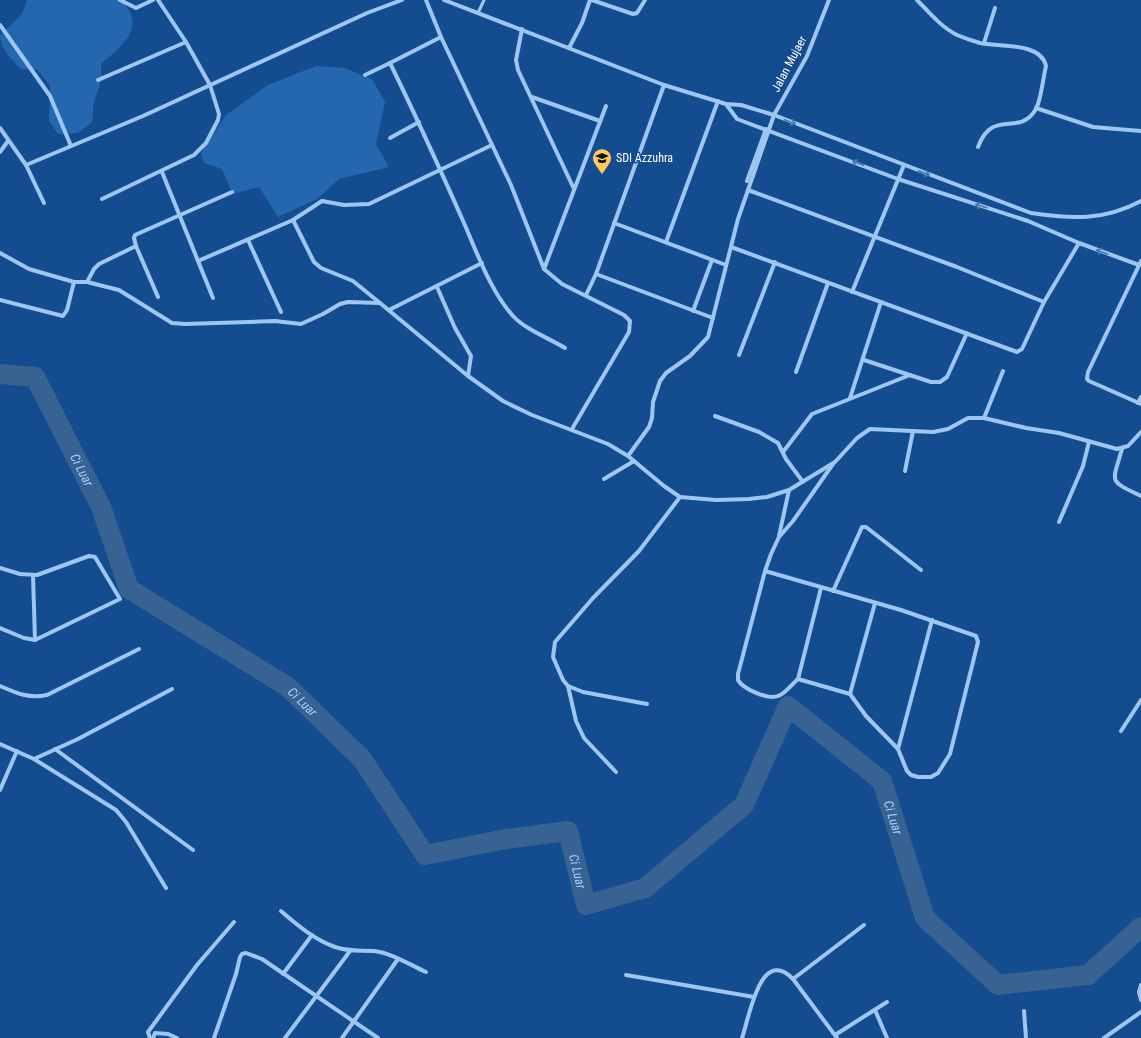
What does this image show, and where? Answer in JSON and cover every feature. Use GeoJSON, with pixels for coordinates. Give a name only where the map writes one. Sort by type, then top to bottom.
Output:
{"type":"FeatureCollection","features":[{"type":"Feature","properties":{"kind":"street"},"geometry":{"type":"LineString","coordinates":[[120,0],[136,8],[153,0]]}},
{"type":"Feature","properties":{"kind":"street"},"geometry":{"type":"LineString","coordinates":[[102,199],[162,172],[194,155],[212,133],[219,114],[210,85],[186,42],[158,0]]}},
{"type":"Feature","properties":{"kind":"street"},"geometry":{"type":"LineString","coordinates":[[26,166],[210,85],[360,16],[402,0]]}},
{"type":"Feature","properties":{"kind":"street"},"geometry":{"type":"LineString","coordinates":[[426,0],[441,37],[511,185],[544,269],[562,284],[624,315],[630,321],[629,332],[572,430]]}},
{"type":"Feature","properties":{"kind":"street"},"geometry":{"type":"LineString","coordinates":[[444,0],[664,85],[726,104],[741,104],[774,115],[1031,213],[1066,218],[1092,217],[1114,212],[1141,201]]}},
{"type":"Feature","properties":{"kind":"street"},"geometry":{"type":"LineString","coordinates":[[569,48],[582,23],[591,0],[633,14],[637,13],[645,0]]}},
{"type":"Feature","properties":{"kind":"street","name":"Jalan Mujaer"},"geometry":{"type":"LineString","coordinates":[[768,130],[774,115],[807,56],[830,0]]}},
{"type":"Feature","properties":{"kind":"street"},"geometry":{"type":"LineString","coordinates":[[917,0],[940,23],[955,34],[984,43],[1012,46],[1034,51],[1045,60],[1046,66],[1036,108],[1025,121],[991,127],[983,135],[978,147]]}},
{"type":"Feature","properties":{"kind":"street"},"geometry":{"type":"LineString","coordinates":[[984,43],[995,8]]}},
{"type":"Feature","properties":{"kind":"street"},"geometry":{"type":"LineString","coordinates":[[0,25],[50,96],[71,146]]}},
{"type":"Feature","properties":{"kind":"street"},"geometry":{"type":"LineString","coordinates":[[522,30],[516,60],[518,70],[532,97],[548,137],[574,190]]}},
{"type":"Feature","properties":{"kind":"street"},"geometry":{"type":"LineString","coordinates":[[365,75],[441,37]]}},
{"type":"Feature","properties":{"kind":"street"},"geometry":{"type":"LineString","coordinates":[[98,80],[186,42]]}},
{"type":"Feature","properties":{"kind":"street"},"geometry":{"type":"LineString","coordinates":[[390,63],[419,122],[482,263],[502,301],[514,317],[524,325],[565,348]]}},
{"type":"Feature","properties":{"kind":"street"},"geometry":{"type":"LineString","coordinates":[[586,295],[596,274],[664,85]]}},
{"type":"Feature","properties":{"kind":"street"},"geometry":{"type":"LineString","coordinates":[[532,97],[600,121]]}},
{"type":"Feature","properties":{"kind":"street"},"geometry":{"type":"LineString","coordinates":[[666,242],[718,101]]}},
{"type":"Feature","properties":{"kind":"street"},"geometry":{"type":"LineString","coordinates":[[726,104],[737,118],[768,130],[898,179],[1028,221],[1079,243],[1140,263],[1088,372],[1087,379],[1139,403],[1141,397]]}},
{"type":"Feature","properties":{"kind":"street"},"geometry":{"type":"LineString","coordinates":[[544,269],[606,106]]}},
{"type":"Feature","properties":{"kind":"street"},"geometry":{"type":"LineString","coordinates":[[1036,108],[1093,127],[1141,131]]}},
{"type":"Feature","properties":{"kind":"street"},"geometry":{"type":"LineString","coordinates":[[390,138],[419,122]]}},
{"type":"Feature","properties":{"kind":"street"},"geometry":{"type":"LineString","coordinates":[[0,128],[26,166],[44,203]]}},
{"type":"Feature","properties":{"kind":"street"},"geometry":{"type":"LineString","coordinates":[[747,181],[768,130]]}},
{"type":"Feature","properties":{"kind":"street"},"geometry":{"type":"LineString","coordinates":[[628,456],[649,427],[652,418],[653,402],[660,381],[666,373],[690,356],[702,345],[708,337],[738,219],[768,130]]}},
{"type":"Feature","properties":{"kind":"street"},"geometry":{"type":"LineString","coordinates":[[0,152],[8,141]]}},
{"type":"Feature","properties":{"kind":"street"},"geometry":{"type":"LineString","coordinates":[[198,261],[293,220],[322,201],[344,205],[369,204],[492,145]]}},
{"type":"Feature","properties":{"kind":"street"},"geometry":{"type":"LineString","coordinates":[[852,292],[873,236],[904,165]]}},
{"type":"Feature","properties":{"kind":"street"},"geometry":{"type":"LineString","coordinates":[[162,172],[213,298]]}},
{"type":"Feature","properties":{"kind":"street"},"geometry":{"type":"LineString","coordinates":[[748,190],[957,267],[1044,302]]}},
{"type":"Feature","properties":{"kind":"street"},"geometry":{"type":"LineString","coordinates":[[158,297],[136,246],[134,238],[137,233],[232,192]]}},
{"type":"Feature","properties":{"kind":"street"},"geometry":{"type":"LineString","coordinates":[[1028,221],[1031,213]]}},
{"type":"Feature","properties":{"kind":"street"},"geometry":{"type":"LineString","coordinates":[[293,220],[314,262],[321,268],[353,281],[468,376],[515,408],[608,444],[628,456],[664,486],[680,497],[716,500],[767,497],[790,490],[835,462]]}},
{"type":"Feature","properties":{"kind":"street"},"geometry":{"type":"LineString","coordinates":[[614,223],[726,265]]}},
{"type":"Feature","properties":{"kind":"street"},"geometry":{"type":"LineString","coordinates":[[248,240],[281,312]]}},
{"type":"Feature","properties":{"kind":"street"},"geometry":{"type":"LineString","coordinates":[[730,247],[1016,352],[1020,351],[1044,302],[1079,243]]}},
{"type":"Feature","properties":{"kind":"street"},"geometry":{"type":"LineString","coordinates":[[87,282],[94,269],[99,264],[136,246]]}},
{"type":"Feature","properties":{"kind":"street"},"geometry":{"type":"LineString","coordinates":[[0,253],[29,269],[74,282],[87,282],[118,290],[172,323],[185,324],[275,321],[301,324],[340,304],[348,302],[380,303]]}},
{"type":"Feature","properties":{"kind":"street"},"geometry":{"type":"LineString","coordinates":[[694,311],[712,260]]}},
{"type":"Feature","properties":{"kind":"street"},"geometry":{"type":"LineString","coordinates":[[739,356],[774,262]]}},
{"type":"Feature","properties":{"kind":"street"},"geometry":{"type":"LineString","coordinates":[[389,310],[482,263]]}},
{"type":"Feature","properties":{"kind":"street"},"geometry":{"type":"LineString","coordinates":[[596,274],[713,318]]}},
{"type":"Feature","properties":{"kind":"street"},"geometry":{"type":"LineString","coordinates":[[0,300],[63,316],[67,310],[74,282]]}},
{"type":"Feature","properties":{"kind":"street"},"geometry":{"type":"LineString","coordinates":[[796,372],[828,283]]}},
{"type":"Feature","properties":{"kind":"street"},"geometry":{"type":"LineString","coordinates":[[437,287],[455,328],[471,356],[468,376]]}},
{"type":"Feature","properties":{"kind":"street"},"geometry":{"type":"LineString","coordinates":[[850,398],[864,360],[881,302]]}},
{"type":"Feature","properties":{"kind":"street"},"geometry":{"type":"LineString","coordinates":[[864,360],[935,383],[944,380],[947,377],[967,333]]}},
{"type":"Feature","properties":{"kind":"street"},"geometry":{"type":"LineString","coordinates":[[984,418],[1003,371]]}},
{"type":"Feature","properties":{"kind":"street"},"geometry":{"type":"LineString","coordinates":[[783,452],[812,414],[910,375]]}},
{"type":"Feature","properties":{"kind":"street"},"geometry":{"type":"LineString","coordinates":[[715,416],[770,438],[780,446],[786,459],[803,482]]}},
{"type":"Feature","properties":{"kind":"street"},"geometry":{"type":"LineString","coordinates":[[779,537],[793,521],[835,462],[857,438],[870,429],[933,432],[948,429],[968,418],[984,418],[1026,428],[1059,433],[1110,448],[1122,449]]}},
{"type":"Feature","properties":{"kind":"street"},"geometry":{"type":"LineString","coordinates":[[905,472],[913,431]]}},
{"type":"Feature","properties":{"kind":"street"},"geometry":{"type":"LineString","coordinates":[[1141,432],[1133,441],[1122,449],[1114,476],[1115,481],[1121,487],[1141,496]]}},
{"type":"Feature","properties":{"kind":"street"},"geometry":{"type":"LineString","coordinates":[[1060,522],[1083,466],[1089,442]]}},
{"type":"Feature","properties":{"kind":"street"},"geometry":{"type":"LineString","coordinates":[[604,479],[634,461]]}},
{"type":"Feature","properties":{"kind":"street"},"geometry":{"type":"LineString","coordinates":[[790,490],[779,537],[765,571],[738,674],[738,680],[746,689],[774,697],[781,695],[798,679],[821,588]]}},
{"type":"Feature","properties":{"kind":"street"},"geometry":{"type":"LineString","coordinates":[[616,772],[584,738],[576,720],[568,686],[563,680],[553,657],[555,642],[593,598],[639,551],[680,497]]}},
{"type":"Feature","properties":{"kind":"street"},"geometry":{"type":"LineString","coordinates":[[833,592],[862,527],[866,527],[921,570]]}},
{"type":"Feature","properties":{"kind":"street"},"geometry":{"type":"LineString","coordinates":[[0,568],[33,575],[50,571],[89,556],[95,557],[120,599],[35,640],[24,638],[0,628]]}},
{"type":"Feature","properties":{"kind":"street"},"geometry":{"type":"LineString","coordinates":[[765,571],[932,620],[973,634],[978,642],[950,754],[938,773],[924,778],[911,775],[907,771],[898,749],[866,716],[850,694],[798,679]]}},
{"type":"Feature","properties":{"kind":"street"},"geometry":{"type":"LineString","coordinates":[[33,575],[35,640]]}},
{"type":"Feature","properties":{"kind":"street"},"geometry":{"type":"LineString","coordinates":[[850,694],[875,603]]}},
{"type":"Feature","properties":{"kind":"street"},"geometry":{"type":"LineString","coordinates":[[898,749],[932,620]]}},
{"type":"Feature","properties":{"kind":"street"},"geometry":{"type":"LineString","coordinates":[[0,686],[25,696],[36,698],[47,695],[139,649]]}},
{"type":"Feature","properties":{"kind":"street"},"geometry":{"type":"LineString","coordinates":[[568,686],[583,692],[647,704]]}},
{"type":"Feature","properties":{"kind":"street"},"geometry":{"type":"LineString","coordinates":[[34,759],[172,689]]}},
{"type":"Feature","properties":{"kind":"street"},"geometry":{"type":"LineString","coordinates":[[1121,731],[1141,700]]}},
{"type":"Feature","properties":{"kind":"street"},"geometry":{"type":"LineString","coordinates":[[0,744],[34,759],[116,810],[126,822],[166,888]]}},
{"type":"Feature","properties":{"kind":"street"},"geometry":{"type":"LineString","coordinates":[[55,749],[193,850]]}},
{"type":"Feature","properties":{"kind":"street"},"geometry":{"type":"LineString","coordinates":[[0,790],[17,751]]}},
{"type":"Feature","properties":{"kind":"street"},"geometry":{"type":"LineString","coordinates":[[281,911],[312,935],[334,947],[350,951],[375,951],[398,958],[426,972]]}},
{"type":"Feature","properties":{"kind":"street"},"geometry":{"type":"LineString","coordinates":[[178,1038],[162,1032],[155,1033],[151,1038],[148,1032],[174,996],[234,922]]}},
{"type":"Feature","properties":{"kind":"street"},"geometry":{"type":"LineString","coordinates":[[793,979],[864,925]]}},
{"type":"Feature","properties":{"kind":"street"},"geometry":{"type":"LineString","coordinates":[[283,974],[312,935]]}},
{"type":"Feature","properties":{"kind":"street"},"geometry":{"type":"LineString","coordinates":[[285,1038],[350,951]]}},
{"type":"Feature","properties":{"kind":"street"},"geometry":{"type":"LineString","coordinates":[[214,1038],[236,974],[240,957],[242,954],[246,953],[262,959],[354,1020],[378,1038]]}},
{"type":"Feature","properties":{"kind":"street"},"geometry":{"type":"LineString","coordinates":[[342,1038],[398,958]]}},
{"type":"Feature","properties":{"kind":"street"},"geometry":{"type":"LineString","coordinates":[[742,1038],[754,997],[762,980],[768,974],[776,970],[782,970],[793,979],[836,1036],[887,1002]]}},
{"type":"Feature","properties":{"kind":"street"},"geometry":{"type":"LineString","coordinates":[[626,976],[754,997]]}},
{"type":"Feature","properties":{"kind":"street"},"geometry":{"type":"LineString","coordinates":[[1141,985],[1139,992],[1141,1000]]}},
{"type":"Feature","properties":{"kind":"street"},"geometry":{"type":"LineString","coordinates":[[875,1010],[887,1038]]}},
{"type":"Feature","properties":{"kind":"street"},"geometry":{"type":"LineString","coordinates":[[1024,1011],[1026,1038]]}},
{"type":"Feature","properties":{"kind":"street"},"geometry":{"type":"LineString","coordinates":[[1104,1038],[1141,1012]]}},
{"type":"Feature","properties":{"kind":"lane"},"geometry":{"type":"LineString","coordinates":[[478,12],[484,0]]}},
{"type":"Feature","properties":{"kind":"shaded area"},"geometry":{"type":"Polygon","coordinates":[[[27,0],[121,0],[129,10],[132,19],[132,27],[129,35],[124,43],[101,64],[102,78],[94,102],[92,122],[78,133],[58,134],[49,121],[50,86],[37,69],[21,69],[2,45],[0,35],[22,14],[27,0]]]}},
{"type":"Feature","properties":{"kind":"shaded area"},"geometry":{"type":"Polygon","coordinates":[[[316,66],[344,68],[372,79],[385,102],[376,144],[389,167],[339,179],[317,199],[278,217],[259,187],[233,194],[222,169],[204,163],[201,153],[226,115],[268,85],[316,66]]]}},
{"type":"Feature","properties":{"kind":"waterway","name":"Ci Luar"},"geometry":{"type":"LineString","coordinates":[[0,374],[35,377],[101,507],[129,589],[288,687],[362,759],[425,855],[506,839],[568,831],[586,905],[645,888],[744,805],[788,706],[882,781],[925,918],[998,985],[1088,975],[1141,927]]}},
{"type":"Feature","properties":{"kind":"place","name":"SDI Azzuhra"},"geometry":{"type":"Point","coordinates":[602,175]}}]}
